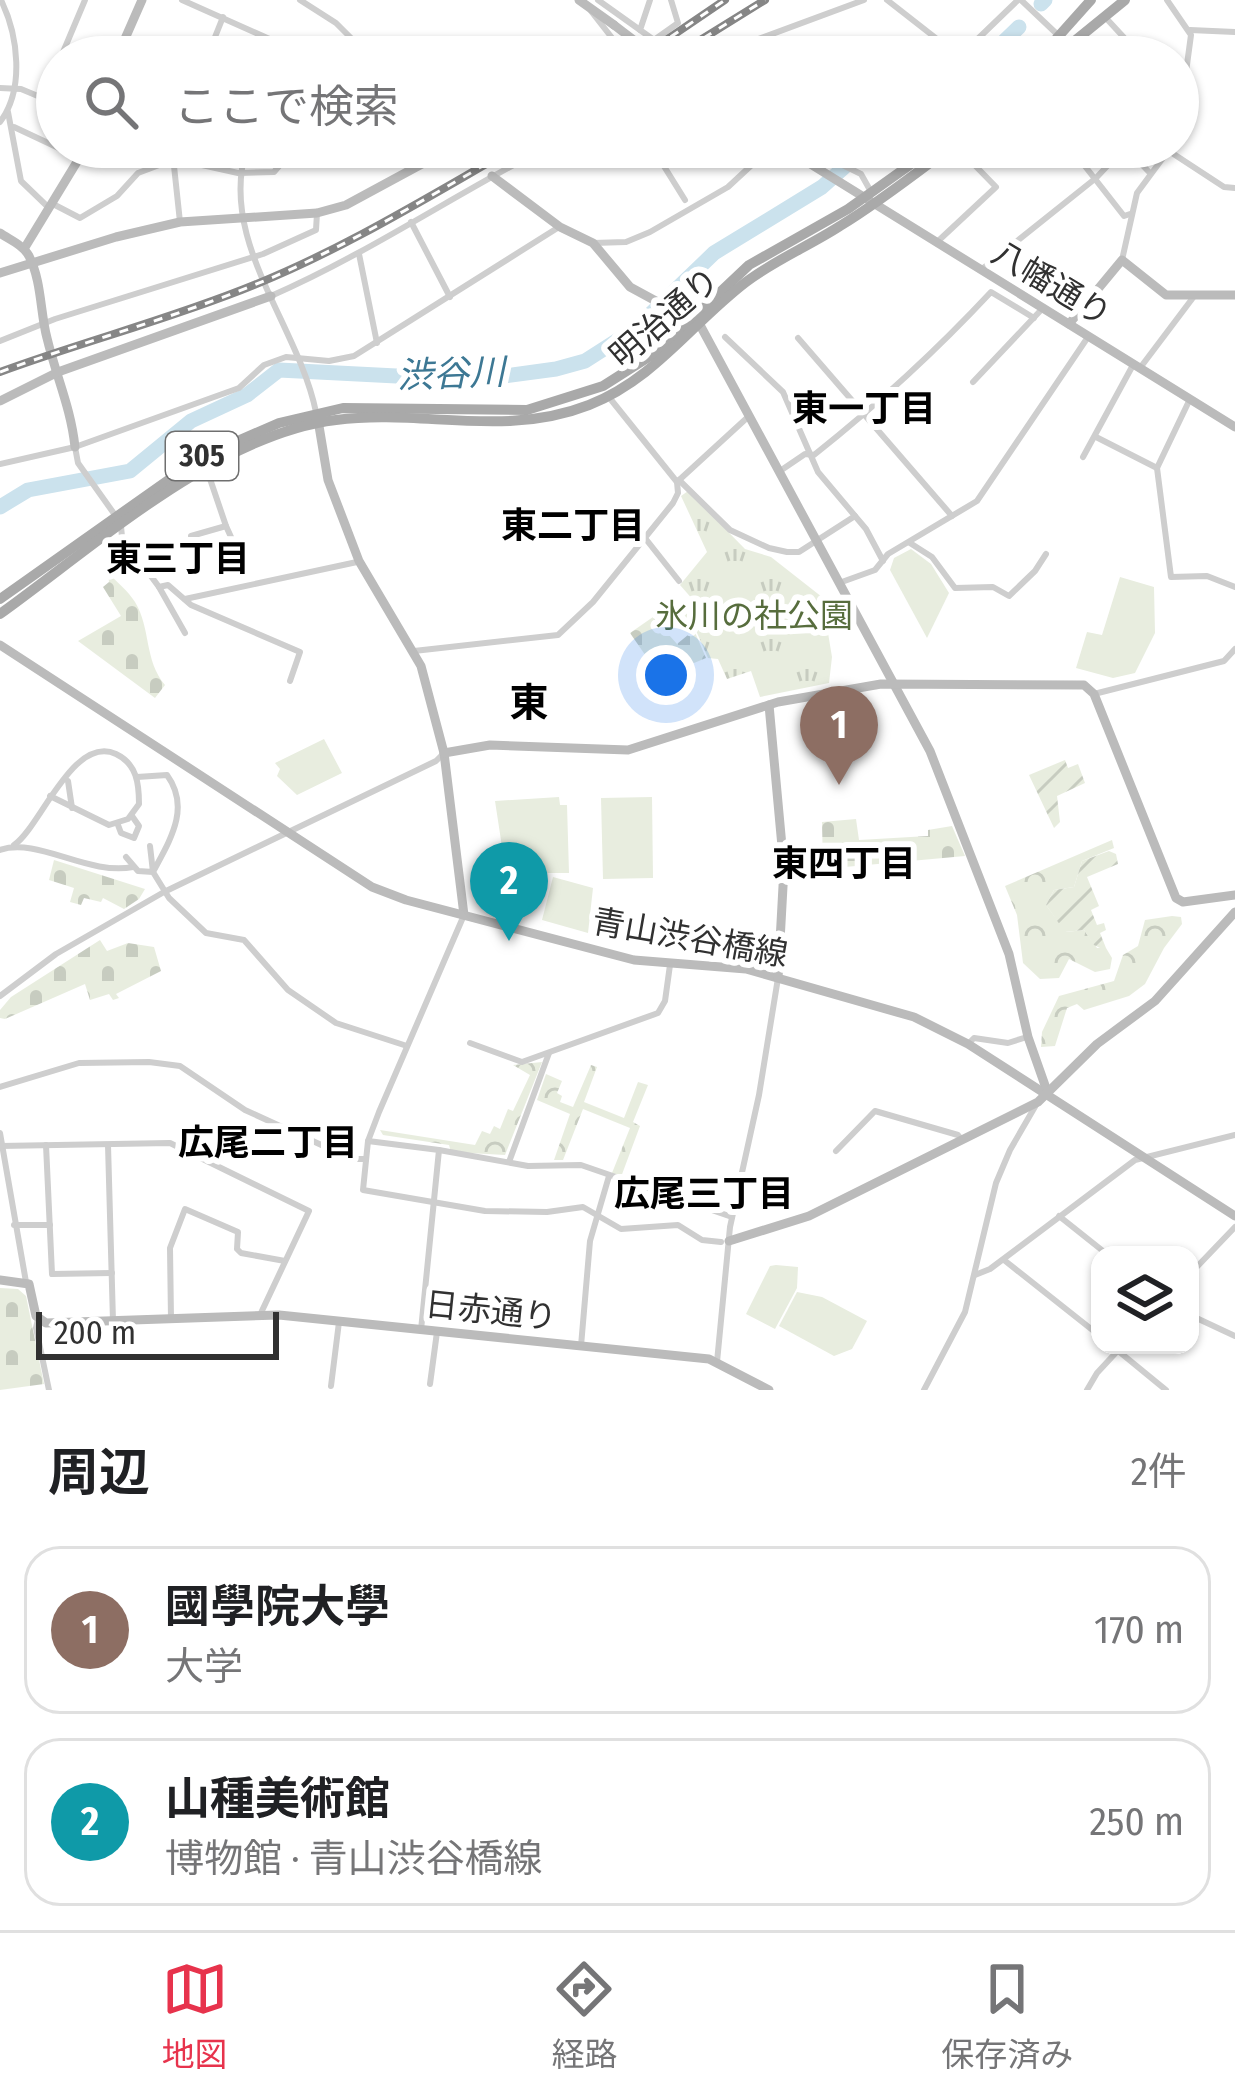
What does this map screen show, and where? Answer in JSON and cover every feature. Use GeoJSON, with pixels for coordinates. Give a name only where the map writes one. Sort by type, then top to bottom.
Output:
{"type":"FeatureCollection","features":[{"type":"Feature","properties":{"kind":"main road"},"geometry":{"type":"LineString","coordinates":[[1059,36],[1091,0]]}},
{"type":"Feature","properties":{"kind":"main road"},"geometry":{"type":"LineString","coordinates":[[1082,36],[1125,0]]}},
{"type":"Feature","properties":{"kind":"main road","name":"明治通り"},"geometry":{"type":"LineString","coordinates":[[868,198],[907,168]]}},
{"type":"Feature","properties":{"kind":"main road","name":"明治通り"},"geometry":{"type":"LineString","coordinates":[[0,599],[206,466],[318,417],[517,422],[566,412],[608,396],[652,370],[749,266],[919,168]]}},
{"type":"Feature","properties":{"kind":"main road","name":"明治通り"},"geometry":{"type":"LineString","coordinates":[[0,614],[202,457],[252,434],[358,408],[506,412],[555,404],[632,370],[696,322]]}},
{"type":"Feature","properties":{"kind":"street"},"geometry":{"type":"LineString","coordinates":[[0,122],[8,112],[15,42],[2,0]]}},
{"type":"Feature","properties":{"kind":"street"},"geometry":{"type":"LineString","coordinates":[[70,36],[85,0]]}},
{"type":"Feature","properties":{"kind":"street"},"geometry":{"type":"LineString","coordinates":[[126,36],[142,0]]}},
{"type":"Feature","properties":{"kind":"street"},"geometry":{"type":"LineString","coordinates":[[182,0],[265,36]]}},
{"type":"Feature","properties":{"kind":"street"},"geometry":{"type":"LineString","coordinates":[[300,0],[349,36]]}},
{"type":"Feature","properties":{"kind":"street"},"geometry":{"type":"LineString","coordinates":[[579,0],[648,36]]}},
{"type":"Feature","properties":{"kind":"street"},"geometry":{"type":"LineString","coordinates":[[640,30],[650,0]]}},
{"type":"Feature","properties":{"kind":"street"},"geometry":{"type":"LineString","coordinates":[[660,36],[679,23],[671,0]]}},
{"type":"Feature","properties":{"kind":"street"},"geometry":{"type":"LineString","coordinates":[[767,36],[864,0]]}},
{"type":"Feature","properties":{"kind":"street"},"geometry":{"type":"LineString","coordinates":[[887,0],[933,36]]}},
{"type":"Feature","properties":{"kind":"street"},"geometry":{"type":"LineString","coordinates":[[982,36],[1019,0],[1059,36]]}},
{"type":"Feature","properties":{"kind":"street"},"geometry":{"type":"LineString","coordinates":[[1167,0],[1190,30],[1189,36]]}},
{"type":"Feature","properties":{"kind":"street"},"geometry":{"type":"LineString","coordinates":[[594,4],[628,36]]}},
{"type":"Feature","properties":{"kind":"street"},"geometry":{"type":"LineString","coordinates":[[594,4],[593,18],[610,36]]}},
{"type":"Feature","properties":{"kind":"street"},"geometry":{"type":"LineString","coordinates":[[215,36],[223,16]]}},
{"type":"Feature","properties":{"kind":"street"},"geometry":{"type":"LineString","coordinates":[[1106,17],[1123,36]]}},
{"type":"Feature","properties":{"kind":"street"},"geometry":{"type":"LineString","coordinates":[[1190,30],[1235,32]]}},
{"type":"Feature","properties":{"kind":"street"},"geometry":{"type":"LineString","coordinates":[[0,88],[36,95]]}},
{"type":"Feature","properties":{"kind":"street"},"geometry":{"type":"LineString","coordinates":[[8,112],[21,181],[51,206],[80,218],[117,196],[138,173],[152,168]]}},
{"type":"Feature","properties":{"kind":"street"},"geometry":{"type":"LineString","coordinates":[[14,127],[36,137]]}},
{"type":"Feature","properties":{"kind":"street"},"geometry":{"type":"LineString","coordinates":[[24,249],[74,168]]}},
{"type":"Feature","properties":{"kind":"street"},"geometry":{"type":"LineString","coordinates":[[177,168],[180,222]]}},
{"type":"Feature","properties":{"kind":"street"},"geometry":{"type":"LineString","coordinates":[[216,168],[238,173],[277,168]]}},
{"type":"Feature","properties":{"kind":"street"},"geometry":{"type":"LineString","coordinates":[[240,168],[242,219],[318,417],[328,479],[358,562],[414,651],[444,753],[464,915],[368,1141],[363,1190],[485,1211],[583,1207],[621,1229],[678,1226],[702,1240],[725,1242],[809,1216],[1043,1098]]}},
{"type":"Feature","properties":{"kind":"street"},"geometry":{"type":"LineString","coordinates":[[0,273],[180,222],[317,213],[359,201],[418,168]]}},
{"type":"Feature","properties":{"kind":"street"},"geometry":{"type":"LineString","coordinates":[[0,401],[58,372],[271,296],[358,254],[507,168]]}},
{"type":"Feature","properties":{"kind":"street"},"geometry":{"type":"LineString","coordinates":[[665,168],[685,200]]}},
{"type":"Feature","properties":{"kind":"street"},"geometry":{"type":"LineString","coordinates":[[593,243],[626,242],[650,232],[728,187],[748,168]]}},
{"type":"Feature","properties":{"kind":"street","name":"八幡通り"},"geometry":{"type":"LineString","coordinates":[[814,168],[868,198],[1038,313],[1069,324],[1235,427]]}},
{"type":"Feature","properties":{"kind":"street"},"geometry":{"type":"LineString","coordinates":[[848,168],[865,178],[868,198]]}},
{"type":"Feature","properties":{"kind":"street"},"geometry":{"type":"LineString","coordinates":[[936,243],[996,187],[976,168]]}},
{"type":"Feature","properties":{"kind":"street"},"geometry":{"type":"LineString","coordinates":[[1088,168],[1124,216],[1130,214]]}},
{"type":"Feature","properties":{"kind":"street"},"geometry":{"type":"LineString","coordinates":[[979,271],[1105,168]]}},
{"type":"Feature","properties":{"kind":"street"},"geometry":{"type":"LineString","coordinates":[[1145,168],[1150,173]]}},
{"type":"Feature","properties":{"kind":"street"},"geometry":{"type":"LineString","coordinates":[[1069,324],[1122,260],[1130,214],[1154,168]]}},
{"type":"Feature","properties":{"kind":"street"},"geometry":{"type":"LineString","coordinates":[[1197,168],[1224,187],[1235,188]]}},
{"type":"Feature","properties":{"kind":"street"},"geometry":{"type":"LineString","coordinates":[[492,176],[560,226],[593,243],[626,284],[696,322],[930,751],[1009,954],[1043,1098]]}},
{"type":"Feature","properties":{"kind":"street"},"geometry":{"type":"LineString","coordinates":[[0,341],[45,322],[255,256],[316,230],[317,213]]}},
{"type":"Feature","properties":{"kind":"street"},"geometry":{"type":"LineString","coordinates":[[411,222],[450,297]]}},
{"type":"Feature","properties":{"kind":"street"},"geometry":{"type":"LineString","coordinates":[[0,463],[75,447],[239,388],[264,365],[354,356],[560,226]]}},
{"type":"Feature","properties":{"kind":"street"},"geometry":{"type":"LineString","coordinates":[[0,233],[24,249],[31,261],[71,411],[77,464],[119,522],[122,537],[185,633]]}},
{"type":"Feature","properties":{"kind":"street"},"geometry":{"type":"LineString","coordinates":[[358,254],[377,343]]}},
{"type":"Feature","properties":{"kind":"street"},"geometry":{"type":"LineString","coordinates":[[1122,260],[1166,295],[1235,295]]}},
{"type":"Feature","properties":{"kind":"street"},"geometry":{"type":"LineString","coordinates":[[779,471],[811,454],[863,413],[941,346],[992,292],[1038,313],[974,382]]}},
{"type":"Feature","properties":{"kind":"street"},"geometry":{"type":"LineString","coordinates":[[1083,457],[1137,366],[1195,295]]}},
{"type":"Feature","properties":{"kind":"street"},"geometry":{"type":"LineString","coordinates":[[725,337],[782,392],[818,472],[855,516],[883,561]]}},
{"type":"Feature","properties":{"kind":"street"},"geometry":{"type":"LineString","coordinates":[[839,583],[875,570],[977,501],[1088,337]]}},
{"type":"Feature","properties":{"kind":"street"},"geometry":{"type":"LineString","coordinates":[[798,338],[952,516]]}},
{"type":"Feature","properties":{"kind":"street"},"geometry":{"type":"LineString","coordinates":[[608,396],[678,481],[730,530],[769,548],[796,553],[855,516]]}},
{"type":"Feature","properties":{"kind":"street"},"geometry":{"type":"LineString","coordinates":[[1190,400],[1156,468],[1171,578],[1207,576],[1235,587]]}},
{"type":"Feature","properties":{"kind":"street"},"geometry":{"type":"LineString","coordinates":[[414,651],[558,635],[593,602],[673,503],[678,481],[749,416]]}},
{"type":"Feature","properties":{"kind":"street"},"geometry":{"type":"LineString","coordinates":[[1094,436],[1156,468]]}},
{"type":"Feature","properties":{"kind":"street"},"geometry":{"type":"LineString","coordinates":[[206,466],[231,537]]}},
{"type":"Feature","properties":{"kind":"street"},"geometry":{"type":"LineString","coordinates":[[191,536],[226,526]]}},
{"type":"Feature","properties":{"kind":"street"},"geometry":{"type":"LineString","coordinates":[[645,538],[679,581]]}},
{"type":"Feature","properties":{"kind":"street"},"geometry":{"type":"LineString","coordinates":[[910,543],[932,557],[956,588],[993,586],[1009,596],[1046,554]]}},
{"type":"Feature","properties":{"kind":"street"},"geometry":{"type":"LineString","coordinates":[[184,599],[358,562]]}},
{"type":"Feature","properties":{"kind":"street"},"geometry":{"type":"LineString","coordinates":[[159,587],[168,585],[184,599],[300,652],[290,681]]}},
{"type":"Feature","properties":{"kind":"street","name":"青山渋谷橋線"},"geometry":{"type":"LineString","coordinates":[[0,645],[372,887],[634,961],[727,966],[895,1010],[968,1043],[1043,1098],[1235,1216]]}},
{"type":"Feature","properties":{"kind":"street"},"geometry":{"type":"LineString","coordinates":[[1094,694],[1224,661],[1235,649]]}},
{"type":"Feature","properties":{"kind":"street"},"geometry":{"type":"LineString","coordinates":[[0,996],[56,954],[164,892],[436,761],[444,753],[490,745],[628,750],[769,705],[895,684],[1080,685],[1094,694],[1176,898],[1183,902],[1235,896]]}},
{"type":"Feature","properties":{"kind":"street"},"geometry":{"type":"LineString","coordinates":[[769,705],[784,868],[778,978],[759,1095],[725,1242],[717,1362],[769,1390]]}},
{"type":"Feature","properties":{"kind":"street"},"geometry":{"type":"LineString","coordinates":[[0,850],[24,838],[50,796],[82,760],[102,751],[120,756],[137,777],[139,804],[118,824],[104,824],[50,796]]}},
{"type":"Feature","properties":{"kind":"street"},"geometry":{"type":"LineString","coordinates":[[137,777],[167,775],[176,788],[177,822],[153,872]]}},
{"type":"Feature","properties":{"kind":"street"},"geometry":{"type":"LineString","coordinates":[[69,777],[72,808]]}},
{"type":"Feature","properties":{"kind":"street"},"geometry":{"type":"LineString","coordinates":[[118,824],[121,833],[134,840],[140,826],[131,816]]}},
{"type":"Feature","properties":{"kind":"street"},"geometry":{"type":"LineString","coordinates":[[14,845],[88,866],[153,872]]}},
{"type":"Feature","properties":{"kind":"street"},"geometry":{"type":"LineString","coordinates":[[150,846],[153,872],[164,892],[206,933],[244,940],[288,989],[336,1023],[407,1046]]}},
{"type":"Feature","properties":{"kind":"street"},"geometry":{"type":"LineString","coordinates":[[126,857],[133,868]]}},
{"type":"Feature","properties":{"kind":"street"},"geometry":{"type":"LineString","coordinates":[[925,1390],[965,1312],[996,1184],[1010,1150],[1043,1098],[1097,1044],[1155,1000],[1235,912]]}},
{"type":"Feature","properties":{"kind":"street"},"geometry":{"type":"LineString","coordinates":[[470,1043],[522,1062],[662,1010],[670,964]]}},
{"type":"Feature","properties":{"kind":"street"},"geometry":{"type":"LineString","coordinates":[[968,1043],[974,1038],[1007,1043],[1028,1037]]}},
{"type":"Feature","properties":{"kind":"street"},"geometry":{"type":"LineString","coordinates":[[509,1162],[550,1050]]}},
{"type":"Feature","properties":{"kind":"street"},"geometry":{"type":"LineString","coordinates":[[0,1087],[80,1063],[180,1066],[245,1110],[352,1159],[365,1159]]}},
{"type":"Feature","properties":{"kind":"street"},"geometry":{"type":"LineString","coordinates":[[836,1151],[875,1111],[962,1140]]}},
{"type":"Feature","properties":{"kind":"street"},"geometry":{"type":"LineString","coordinates":[[0,1133],[14,1226],[38,1319],[49,1390]]}},
{"type":"Feature","properties":{"kind":"street"},"geometry":{"type":"LineString","coordinates":[[975,1275],[980,1276],[1126,1165],[1235,1136]]}},
{"type":"Feature","properties":{"kind":"street"},"geometry":{"type":"LineString","coordinates":[[368,1141],[528,1166],[581,1165],[732,1217]]}},
{"type":"Feature","properties":{"kind":"street"},"geometry":{"type":"LineString","coordinates":[[108,1143],[113,1321]]}},
{"type":"Feature","properties":{"kind":"street"},"geometry":{"type":"LineString","coordinates":[[0,1146],[170,1143],[309,1211],[260,1315]]}},
{"type":"Feature","properties":{"kind":"street"},"geometry":{"type":"LineString","coordinates":[[46,1145],[52,1274],[112,1273]]}},
{"type":"Feature","properties":{"kind":"street"},"geometry":{"type":"LineString","coordinates":[[421,1330],[440,1150]]}},
{"type":"Feature","properties":{"kind":"street"},"geometry":{"type":"LineString","coordinates":[[580,1346],[590,1241],[609,1176]]}},
{"type":"Feature","properties":{"kind":"street"},"geometry":{"type":"LineString","coordinates":[[172,1318],[170,1248],[185,1209],[238,1232],[241,1253],[285,1262]]}},
{"type":"Feature","properties":{"kind":"street"},"geometry":{"type":"LineString","coordinates":[[1059,1216],[1097,1246]]}},
{"type":"Feature","properties":{"kind":"street"},"geometry":{"type":"LineString","coordinates":[[14,1226],[50,1225]]}},
{"type":"Feature","properties":{"kind":"street"},"geometry":{"type":"LineString","coordinates":[[1199,1265],[1235,1227]]}},
{"type":"Feature","properties":{"kind":"street"},"geometry":{"type":"LineString","coordinates":[[1003,1258],[1091,1329]]}},
{"type":"Feature","properties":{"kind":"street"},"geometry":{"type":"LineString","coordinates":[[0,1280],[26,1282]]}},
{"type":"Feature","properties":{"kind":"street","name":"日赤通り"},"geometry":{"type":"LineString","coordinates":[[38,1319],[51,1324],[260,1315],[717,1362]]}},
{"type":"Feature","properties":{"kind":"street"},"geometry":{"type":"LineString","coordinates":[[1199,1319],[1235,1336]]}},
{"type":"Feature","properties":{"kind":"street"},"geometry":{"type":"LineString","coordinates":[[331,1386],[339,1322]]}},
{"type":"Feature","properties":{"kind":"street"},"geometry":{"type":"LineString","coordinates":[[430,1384],[437,1332]]}},
{"type":"Feature","properties":{"kind":"street"},"geometry":{"type":"LineString","coordinates":[[1088,1390],[1112,1354]]}},
{"type":"Feature","properties":{"kind":"street"},"geometry":{"type":"LineString","coordinates":[[1125,1354],[1166,1390]]}},
{"type":"Feature","properties":{"kind":"green space","name":"氷川の社公園"},"geometry":{"type":"Polygon","coordinates":[[[688,491],[745,549],[771,557],[822,597],[832,657],[829,683],[760,697],[751,671],[727,679],[718,659],[708,658],[694,626],[683,614],[694,601],[680,585],[707,552],[681,496],[688,491]]]}},
{"type":"Feature","properties":{"kind":"green space"},"geometry":{"type":"Polygon","coordinates":[[[911,549],[931,564],[949,593],[927,638],[890,570],[894,558],[911,549]]]}},
{"type":"Feature","properties":{"kind":"green space"},"geometry":{"type":"Polygon","coordinates":[[[108,573],[140,612],[154,665],[165,685],[155,698],[78,641],[121,616],[103,587],[109,582],[108,573]]]}},
{"type":"Feature","properties":{"kind":"green space"},"geometry":{"type":"Polygon","coordinates":[[[1120,577],[1154,587],[1155,633],[1135,673],[1113,678],[1076,668],[1087,632],[1102,635],[1120,577]]]}},
{"type":"Feature","properties":{"kind":"green space"},"geometry":{"type":"Polygon","coordinates":[[[653,617],[677,644],[694,630],[706,658],[682,668],[678,663],[659,675],[630,633],[653,617]]]}},
{"type":"Feature","properties":{"kind":"green space"},"geometry":{"type":"Polygon","coordinates":[[[324,739],[342,773],[297,795],[277,776],[280,769],[275,763],[324,739]]]}},
{"type":"Feature","properties":{"kind":"green space"},"geometry":{"type":"Polygon","coordinates":[[[1065,760],[1068,768],[1078,764],[1085,783],[1057,796],[1060,822],[1054,828],[1029,775],[1065,760]]]}},
{"type":"Feature","properties":{"kind":"green space"},"geometry":{"type":"Polygon","coordinates":[[[559,797],[560,805],[567,805],[569,873],[506,873],[495,801],[559,797]]]}},
{"type":"Feature","properties":{"kind":"green space"},"geometry":{"type":"Polygon","coordinates":[[[652,797],[653,878],[603,879],[601,798],[652,797]]]}},
{"type":"Feature","properties":{"kind":"green space"},"geometry":{"type":"Polygon","coordinates":[[[856,819],[859,840],[928,836],[928,830],[952,826],[965,856],[823,869],[822,822],[856,819]]]}},
{"type":"Feature","properties":{"kind":"green space"},"geometry":{"type":"Polygon","coordinates":[[[1112,840],[1114,848],[1082,861],[1074,887],[1054,890],[1046,905],[1066,932],[1084,930],[1097,948],[1106,948],[1112,958],[1110,969],[1095,972],[1069,959],[1059,978],[1040,979],[1023,963],[1017,915],[1005,886],[1112,840]]]}},
{"type":"Feature","properties":{"kind":"green space"},"geometry":{"type":"Polygon","coordinates":[[[1109,851],[1116,854],[1118,864],[1087,877],[1099,906],[1091,910],[1097,925],[1104,923],[1106,930],[1100,933],[1106,948],[1102,949],[1084,930],[1065,932],[1046,905],[1054,890],[1074,887],[1082,861],[1109,851]]]}},
{"type":"Feature","properties":{"kind":"green space"},"geometry":{"type":"Polygon","coordinates":[[[54,860],[145,889],[124,909],[103,898],[101,902],[84,898],[81,905],[70,902],[74,888],[49,880],[54,860]]]}},
{"type":"Feature","properties":{"kind":"green space"},"geometry":{"type":"Polygon","coordinates":[[[553,877],[593,888],[588,933],[542,920],[553,877]]]}},
{"type":"Feature","properties":{"kind":"green space"},"geometry":{"type":"Polygon","coordinates":[[[1181,917],[1182,924],[1145,984],[1129,996],[1084,1010],[1077,1004],[1067,1008],[1055,1046],[1041,1047],[1042,1032],[1059,996],[1114,981],[1123,955],[1138,946],[1145,920],[1181,917]]]}},
{"type":"Feature","properties":{"kind":"green space"},"geometry":{"type":"Polygon","coordinates":[[[100,940],[107,951],[128,943],[154,947],[161,971],[113,1000],[109,994],[90,1000],[85,984],[0,1018],[0,1010],[11,997],[100,940]]]}},
{"type":"Feature","properties":{"kind":"green space"},"geometry":{"type":"Polygon","coordinates":[[[542,1062],[505,1155],[451,1152],[449,1145],[383,1135],[380,1130],[475,1145],[482,1131],[490,1134],[494,1126],[500,1129],[508,1109],[513,1111],[530,1075],[513,1065],[542,1062]]]}},
{"type":"Feature","properties":{"kind":"green space"},"geometry":{"type":"Polygon","coordinates":[[[591,1065],[597,1067],[584,1102],[624,1118],[638,1082],[648,1085],[633,1122],[640,1126],[621,1177],[612,1173],[630,1128],[583,1109],[563,1160],[554,1160],[570,1114],[537,1100],[546,1074],[562,1081],[557,1093],[562,1096],[560,1102],[573,1107],[591,1065]]]}},
{"type":"Feature","properties":{"kind":"green space"},"geometry":{"type":"Polygon","coordinates":[[[770,1266],[798,1267],[797,1288],[775,1329],[746,1314],[770,1266]]]}},
{"type":"Feature","properties":{"kind":"green space"},"geometry":{"type":"Polygon","coordinates":[[[0,1288],[18,1289],[26,1296],[44,1384],[0,1390],[0,1288]]]}},
{"type":"Feature","properties":{"kind":"green space"},"geometry":{"type":"Polygon","coordinates":[[[797,1292],[822,1297],[867,1321],[852,1349],[834,1356],[779,1326],[797,1292]]]}},
{"type":"Feature","properties":{"kind":"waterway","name":"渋谷川"},"geometry":{"type":"LineString","coordinates":[[1041,4],[1045,0]]}},
{"type":"Feature","properties":{"kind":"waterway","name":"渋谷川"},"geometry":{"type":"LineString","coordinates":[[1010,36],[1019,27]]}},
{"type":"Feature","properties":{"kind":"waterway","name":"渋谷川"},"geometry":{"type":"LineString","coordinates":[[0,507],[28,490],[130,471],[191,421],[247,395],[279,370],[475,380],[585,361],[635,329],[714,253],[822,187],[843,168]]}},
{"type":"Feature","properties":{"kind":"railway"},"geometry":{"type":"LineString","coordinates":[[672,36],[725,0]]}},
{"type":"Feature","properties":{"kind":"railway"},"geometry":{"type":"LineString","coordinates":[[707,36],[765,0]]}},
{"type":"Feature","properties":{"kind":"railway"},"geometry":{"type":"LineString","coordinates":[[0,372],[254,285],[322,255],[479,168]]}},
{"type":"Feature","properties":{"kind":"place","name":"國學院大學"},"geometry":{"type":"Point","coordinates":[839,785]}},
{"type":"Feature","properties":{"kind":"place","name":"山種美術館"},"geometry":{"type":"Point","coordinates":[509,941]}},
{"type":"Feature","properties":{"kind":"district","name":"東一丁目"},"geometry":{"type":"Point","coordinates":[864,408]}},
{"type":"Feature","properties":{"kind":"district","name":"東二丁目"},"geometry":{"type":"Point","coordinates":[573,525]}},
{"type":"Feature","properties":{"kind":"district","name":"東三丁目"},"geometry":{"type":"Point","coordinates":[178,558]}},
{"type":"Feature","properties":{"kind":"district","name":"東"},"geometry":{"type":"Point","coordinates":[529,702]}},
{"type":"Feature","properties":{"kind":"district","name":"東四丁目"},"geometry":{"type":"Point","coordinates":[844,863]}},
{"type":"Feature","properties":{"kind":"district","name":"広尾二丁目"},"geometry":{"type":"Point","coordinates":[268,1142]}},
{"type":"Feature","properties":{"kind":"district","name":"広尾三丁目"},"geometry":{"type":"Point","coordinates":[704,1193]}}]}
